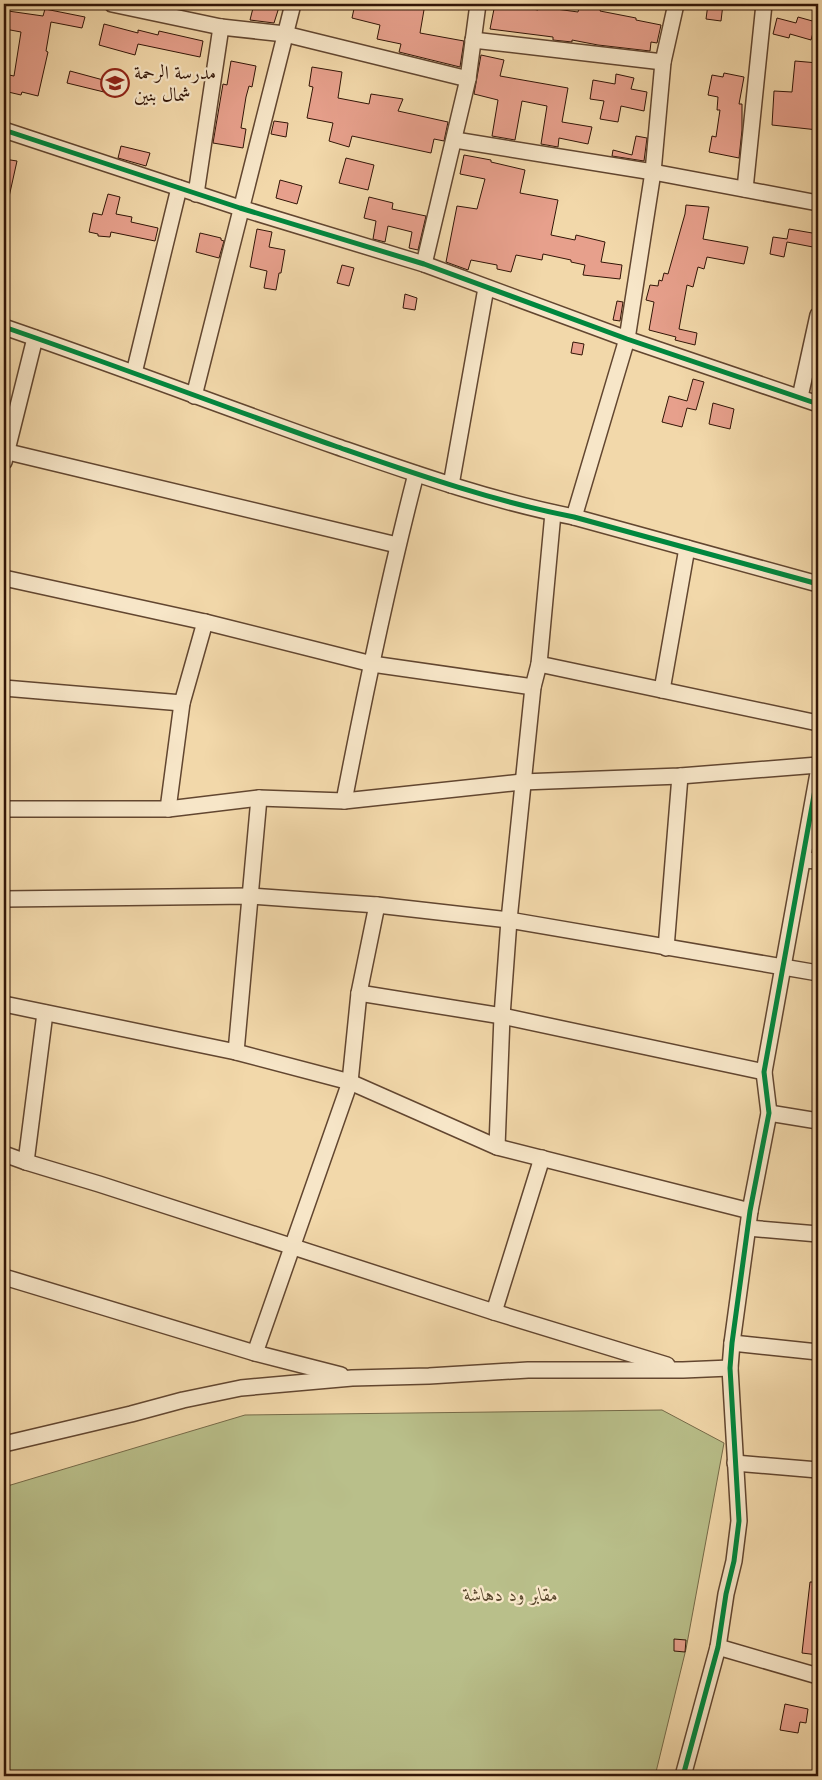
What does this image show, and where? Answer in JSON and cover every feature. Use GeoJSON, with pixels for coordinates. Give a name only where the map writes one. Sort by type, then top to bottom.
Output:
{"type":"FeatureCollection","features":[{"type":"Feature","properties":{"kind":"street"},"geometry":{"type":"LineString","coordinates":[[112,4],[221,27],[285,34],[468,79]]}},
{"type":"Feature","properties":{"kind":"street"},"geometry":{"type":"LineString","coordinates":[[194,396],[292,4]]}},
{"type":"Feature","properties":{"kind":"street"},"geometry":{"type":"LineString","coordinates":[[424,264],[468,79],[478,4]]}},
{"type":"Feature","properties":{"kind":"street"},"geometry":{"type":"LineString","coordinates":[[574,517],[627,338],[653,172],[663,62],[676,4]]}},
{"type":"Feature","properties":{"kind":"street"},"geometry":{"type":"LineString","coordinates":[[745,189],[764,4]]}},
{"type":"Feature","properties":{"kind":"street"},"geometry":{"type":"LineString","coordinates":[[196,194],[221,27]]}},
{"type":"Feature","properties":{"kind":"street"},"geometry":{"type":"LineString","coordinates":[[473,40],[663,62]]}},
{"type":"Feature","properties":{"kind":"street"},"geometry":{"type":"LineString","coordinates":[[4,130],[196,194],[424,264],[486,288],[818,404]]}},
{"type":"Feature","properties":{"kind":"street"},"geometry":{"type":"LineString","coordinates":[[455,140],[653,172],[818,203]]}},
{"type":"Feature","properties":{"kind":"street"},"geometry":{"type":"LineString","coordinates":[[134,373],[179,188]]}},
{"type":"Feature","properties":{"kind":"street"},"geometry":{"type":"LineString","coordinates":[[451,485],[486,288]]}},
{"type":"Feature","properties":{"kind":"street"},"geometry":{"type":"LineString","coordinates":[[800,397],[818,315]]}},
{"type":"Feature","properties":{"kind":"street"},"geometry":{"type":"LineString","coordinates":[[4,327],[416,474],[818,584]]}},
{"type":"Feature","properties":{"kind":"street"},"geometry":{"type":"LineString","coordinates":[[36,338],[5,455],[397,545]]}},
{"type":"Feature","properties":{"kind":"street"},"geometry":{"type":"LineString","coordinates":[[344,801],[397,545],[416,474]]}},
{"type":"Feature","properties":{"kind":"street"},"geometry":{"type":"LineString","coordinates":[[497,1146],[502,1016],[509,920],[533,687],[539,664],[553,513]]}},
{"type":"Feature","properties":{"kind":"street"},"geometry":{"type":"LineString","coordinates":[[662,690],[687,548]]}},
{"type":"Feature","properties":{"kind":"street"},"geometry":{"type":"LineString","coordinates":[[4,578],[205,622],[372,664],[533,687]]}},
{"type":"Feature","properties":{"kind":"street"},"geometry":{"type":"LineString","coordinates":[[168,809],[182,703],[205,622]]}},
{"type":"Feature","properties":{"kind":"street"},"geometry":{"type":"LineString","coordinates":[[539,664],[818,724]]}},
{"type":"Feature","properties":{"kind":"street"},"geometry":{"type":"LineString","coordinates":[[4,688],[182,703]]}},
{"type":"Feature","properties":{"kind":"street"},"geometry":{"type":"LineString","coordinates":[[4,809],[168,809],[259,798],[344,801],[522,782],[680,776],[818,765]]}},
{"type":"Feature","properties":{"kind":"street"},"geometry":{"type":"LineString","coordinates":[[683,1776],[718,1648],[726,1594],[734,1560],[739,1521],[730,1368],[732,1343],[750,1211],[769,1114],[764,1072],[818,773]]}},
{"type":"Feature","properties":{"kind":"street"},"geometry":{"type":"LineString","coordinates":[[666,948],[680,776]]}},
{"type":"Feature","properties":{"kind":"street"},"geometry":{"type":"LineString","coordinates":[[236,1052],[259,798]]}},
{"type":"Feature","properties":{"kind":"street"},"geometry":{"type":"LineString","coordinates":[[803,860],[818,861]]}},
{"type":"Feature","properties":{"kind":"street"},"geometry":{"type":"LineString","coordinates":[[4,899],[250,896],[377,905],[509,920],[818,973]]}},
{"type":"Feature","properties":{"kind":"street"},"geometry":{"type":"LineString","coordinates":[[255,1353],[350,1082],[359,993],[377,905]]}},
{"type":"Feature","properties":{"kind":"street"},"geometry":{"type":"LineString","coordinates":[[359,993],[502,1016],[764,1072]]}},
{"type":"Feature","properties":{"kind":"street"},"geometry":{"type":"LineString","coordinates":[[4,1004],[236,1052],[350,1082],[497,1146],[750,1211]]}},
{"type":"Feature","properties":{"kind":"street"},"geometry":{"type":"LineString","coordinates":[[26,1162],[45,1013]]}},
{"type":"Feature","properties":{"kind":"street"},"geometry":{"type":"LineString","coordinates":[[769,1114],[818,1121]]}},
{"type":"Feature","properties":{"kind":"street"},"geometry":{"type":"LineString","coordinates":[[4,1154],[494,1312],[683,1370]]}},
{"type":"Feature","properties":{"kind":"street"},"geometry":{"type":"LineString","coordinates":[[494,1312],[542,1158]]}},
{"type":"Feature","properties":{"kind":"street"},"geometry":{"type":"LineString","coordinates":[[748,1228],[818,1234]]}},
{"type":"Feature","properties":{"kind":"street"},"geometry":{"type":"LineString","coordinates":[[4,1277],[255,1353],[352,1378]]}},
{"type":"Feature","properties":{"kind":"street"},"geometry":{"type":"LineString","coordinates":[[732,1343],[818,1352]]}},
{"type":"Feature","properties":{"kind":"street"},"geometry":{"type":"LineString","coordinates":[[4,1444],[183,1400],[241,1388],[352,1378],[528,1370],[683,1370],[730,1368]]}},
{"type":"Feature","properties":{"kind":"street"},"geometry":{"type":"LineString","coordinates":[[735,1463],[818,1470]]}},
{"type":"Feature","properties":{"kind":"street"},"geometry":{"type":"LineString","coordinates":[[718,1648],[818,1676]]}},
{"type":"Feature","properties":{"kind":"green space","name":"مقابر ود دهاشة"},"geometry":{"type":"Polygon","coordinates":[[[662,1410],[724,1443],[686,1649],[655,1776],[4,1776],[4,1487],[245,1415],[662,1410]]]}},
{"type":"Feature","properties":{"kind":"building"},"geometry":{"type":"Polygon","coordinates":[[[254,4],[280,4],[274,23],[250,20],[254,4]]]}},
{"type":"Feature","properties":{"kind":"building"},"geometry":{"type":"Polygon","coordinates":[[[355,4],[425,4],[420,33],[464,41],[460,67],[399,52],[401,44],[377,39],[380,25],[352,18],[355,4]]]}},
{"type":"Feature","properties":{"kind":"building"},"geometry":{"type":"Polygon","coordinates":[[[495,4],[538,10],[538,7],[544,8],[544,4],[556,4],[556,9],[578,12],[580,4],[602,4],[600,11],[661,25],[657,43],[651,42],[650,51],[572,40],[572,42],[553,40],[553,37],[490,29],[495,4]]]}},
{"type":"Feature","properties":{"kind":"building"},"geometry":{"type":"Polygon","coordinates":[[[708,4],[723,4],[721,21],[706,19],[708,4]]]}},
{"type":"Feature","properties":{"kind":"building"},"geometry":{"type":"Polygon","coordinates":[[[45,9],[85,17],[82,28],[51,22],[46,51],[48,52],[38,96],[22,92],[21,95],[4,91],[4,74],[14,76],[21,32],[5,29],[8,11],[43,16],[45,9]]]}},
{"type":"Feature","properties":{"kind":"building"},"geometry":{"type":"Polygon","coordinates":[[[798,17],[816,22],[811,40],[790,34],[789,38],[773,34],[777,18],[796,23],[798,17]]]}},
{"type":"Feature","properties":{"kind":"building"},"geometry":{"type":"Polygon","coordinates":[[[104,24],[138,33],[138,30],[158,35],[159,31],[203,41],[200,57],[138,44],[135,55],[99,45],[104,24]]]}},
{"type":"Feature","properties":{"kind":"building"},"geometry":{"type":"Polygon","coordinates":[[[481,55],[504,60],[500,76],[568,88],[562,122],[592,127],[588,144],[559,138],[558,147],[541,144],[547,106],[522,101],[515,140],[492,136],[498,100],[474,94],[481,55]]]}},
{"type":"Feature","properties":{"kind":"building"},"geometry":{"type":"Polygon","coordinates":[[[231,61],[256,66],[252,87],[249,86],[246,97],[241,128],[246,129],[243,148],[213,143],[223,84],[227,85],[231,61]]]}},
{"type":"Feature","properties":{"kind":"building"},"geometry":{"type":"Polygon","coordinates":[[[795,61],[818,63],[818,130],[772,125],[774,91],[792,92],[795,61]]]}},
{"type":"Feature","properties":{"kind":"building"},"geometry":{"type":"Polygon","coordinates":[[[312,67],[342,72],[338,98],[369,104],[371,94],[403,99],[398,111],[448,122],[444,141],[434,139],[431,153],[352,136],[349,147],[329,141],[333,123],[307,118],[313,87],[309,86],[312,67]]]}},
{"type":"Feature","properties":{"kind":"building"},"geometry":{"type":"Polygon","coordinates":[[[70,71],[107,81],[104,92],[67,83],[70,71]]]}},
{"type":"Feature","properties":{"kind":"building"},"geometry":{"type":"Polygon","coordinates":[[[724,73],[744,77],[739,104],[742,104],[742,130],[739,158],[709,152],[712,136],[716,137],[720,110],[717,110],[718,97],[708,95],[712,75],[723,77],[724,73]]]}},
{"type":"Feature","properties":{"kind":"building"},"geometry":{"type":"Polygon","coordinates":[[[616,74],[634,78],[631,89],[647,92],[644,111],[621,106],[618,122],[600,119],[604,101],[590,99],[593,80],[615,84],[616,74]]]}},
{"type":"Feature","properties":{"kind":"building"},"geometry":{"type":"Polygon","coordinates":[[[274,121],[288,123],[286,137],[271,134],[274,121]]]}},
{"type":"Feature","properties":{"kind":"building"},"geometry":{"type":"Polygon","coordinates":[[[636,136],[647,138],[644,161],[612,156],[613,150],[632,155],[636,136]]]}},
{"type":"Feature","properties":{"kind":"building"},"geometry":{"type":"Polygon","coordinates":[[[121,146],[150,153],[146,166],[118,158],[121,146]]]}},
{"type":"Feature","properties":{"kind":"building"},"geometry":{"type":"Polygon","coordinates":[[[464,155],[491,160],[491,162],[525,170],[520,193],[558,200],[551,235],[575,240],[576,235],[605,242],[601,262],[622,265],[620,279],[583,275],[585,265],[543,254],[542,260],[516,255],[511,272],[497,269],[497,265],[471,260],[468,270],[446,262],[457,206],[477,209],[485,179],[460,174],[464,155]]]}},
{"type":"Feature","properties":{"kind":"building"},"geometry":{"type":"Polygon","coordinates":[[[346,158],[374,165],[368,190],[339,183],[346,158]]]}},
{"type":"Feature","properties":{"kind":"building"},"geometry":{"type":"Polygon","coordinates":[[[4,159],[17,161],[9,197],[4,196],[4,159]]]}},
{"type":"Feature","properties":{"kind":"building"},"geometry":{"type":"Polygon","coordinates":[[[280,180],[302,186],[297,204],[276,198],[280,180]]]}},
{"type":"Feature","properties":{"kind":"building"},"geometry":{"type":"Polygon","coordinates":[[[108,194],[120,197],[116,214],[132,217],[131,222],[158,228],[155,241],[111,232],[110,237],[98,236],[98,234],[89,232],[93,213],[102,215],[108,194]]]}},
{"type":"Feature","properties":{"kind":"building"},"geometry":{"type":"Polygon","coordinates":[[[369,197],[393,203],[392,209],[426,216],[418,250],[409,248],[412,232],[388,226],[385,242],[373,239],[376,221],[364,218],[369,197]]]}},
{"type":"Feature","properties":{"kind":"building"},"geometry":{"type":"Polygon","coordinates":[[[686,205],[709,207],[703,239],[748,247],[744,264],[707,257],[704,269],[698,267],[693,287],[687,285],[679,329],[697,333],[695,345],[675,340],[676,337],[649,330],[654,302],[646,300],[650,285],[658,286],[659,280],[662,281],[664,273],[668,274],[686,205]]]}},
{"type":"Feature","properties":{"kind":"building"},"geometry":{"type":"Polygon","coordinates":[[[257,229],[272,232],[269,247],[285,250],[276,290],[264,288],[267,271],[250,267],[257,229]]]}},
{"type":"Feature","properties":{"kind":"building"},"geometry":{"type":"Polygon","coordinates":[[[789,229],[818,234],[818,248],[787,242],[784,257],[770,254],[773,237],[787,239],[789,229]]]}},
{"type":"Feature","properties":{"kind":"building"},"geometry":{"type":"Polygon","coordinates":[[[200,233],[221,238],[224,241],[219,258],[196,252],[200,233]]]}},
{"type":"Feature","properties":{"kind":"building"},"geometry":{"type":"Polygon","coordinates":[[[342,265],[354,268],[349,286],[337,283],[342,265]]]}},
{"type":"Feature","properties":{"kind":"building"},"geometry":{"type":"Polygon","coordinates":[[[405,294],[417,298],[415,310],[403,308],[405,294]]]}},
{"type":"Feature","properties":{"kind":"building"},"geometry":{"type":"Polygon","coordinates":[[[617,301],[623,302],[620,321],[613,320],[617,301]]]}},
{"type":"Feature","properties":{"kind":"building"},"geometry":{"type":"Polygon","coordinates":[[[573,342],[584,344],[582,355],[571,353],[573,342]]]}},
{"type":"Feature","properties":{"kind":"building"},"geometry":{"type":"Polygon","coordinates":[[[693,379],[704,382],[696,410],[687,408],[682,427],[662,422],[669,396],[687,401],[693,379]]]}},
{"type":"Feature","properties":{"kind":"building"},"geometry":{"type":"Polygon","coordinates":[[[713,403],[734,409],[730,429],[709,424],[713,403]]]}},
{"type":"Feature","properties":{"kind":"building"},"geometry":{"type":"Polygon","coordinates":[[[810,1582],[818,1582],[818,1655],[802,1653],[810,1582]]]}},
{"type":"Feature","properties":{"kind":"building"},"geometry":{"type":"Polygon","coordinates":[[[674,1639],[686,1640],[685,1652],[674,1651],[674,1639]]]}},
{"type":"Feature","properties":{"kind":"building"},"geometry":{"type":"Polygon","coordinates":[[[785,1704],[808,1709],[806,1723],[800,1722],[798,1733],[780,1730],[785,1704]]]}},
{"type":"Feature","properties":{"kind":"cycle path"},"geometry":{"type":"LineString","coordinates":[[4,130],[240,208],[424,264],[627,339],[818,404]]}},
{"type":"Feature","properties":{"kind":"cycle path"},"geometry":{"type":"LineString","coordinates":[[4,327],[335,446],[453,486],[818,584]]}},
{"type":"Feature","properties":{"kind":"cycle path"},"geometry":{"type":"LineString","coordinates":[[683,1776],[718,1647],[726,1594],[734,1561],[739,1521],[730,1368],[732,1343],[750,1211],[769,1113],[764,1072],[818,773]]}},
{"type":"Feature","properties":{"kind":"place","name":"مدرسة الرحمة شمال بنين"},"geometry":{"type":"Point","coordinates":[115,83]}}]}
